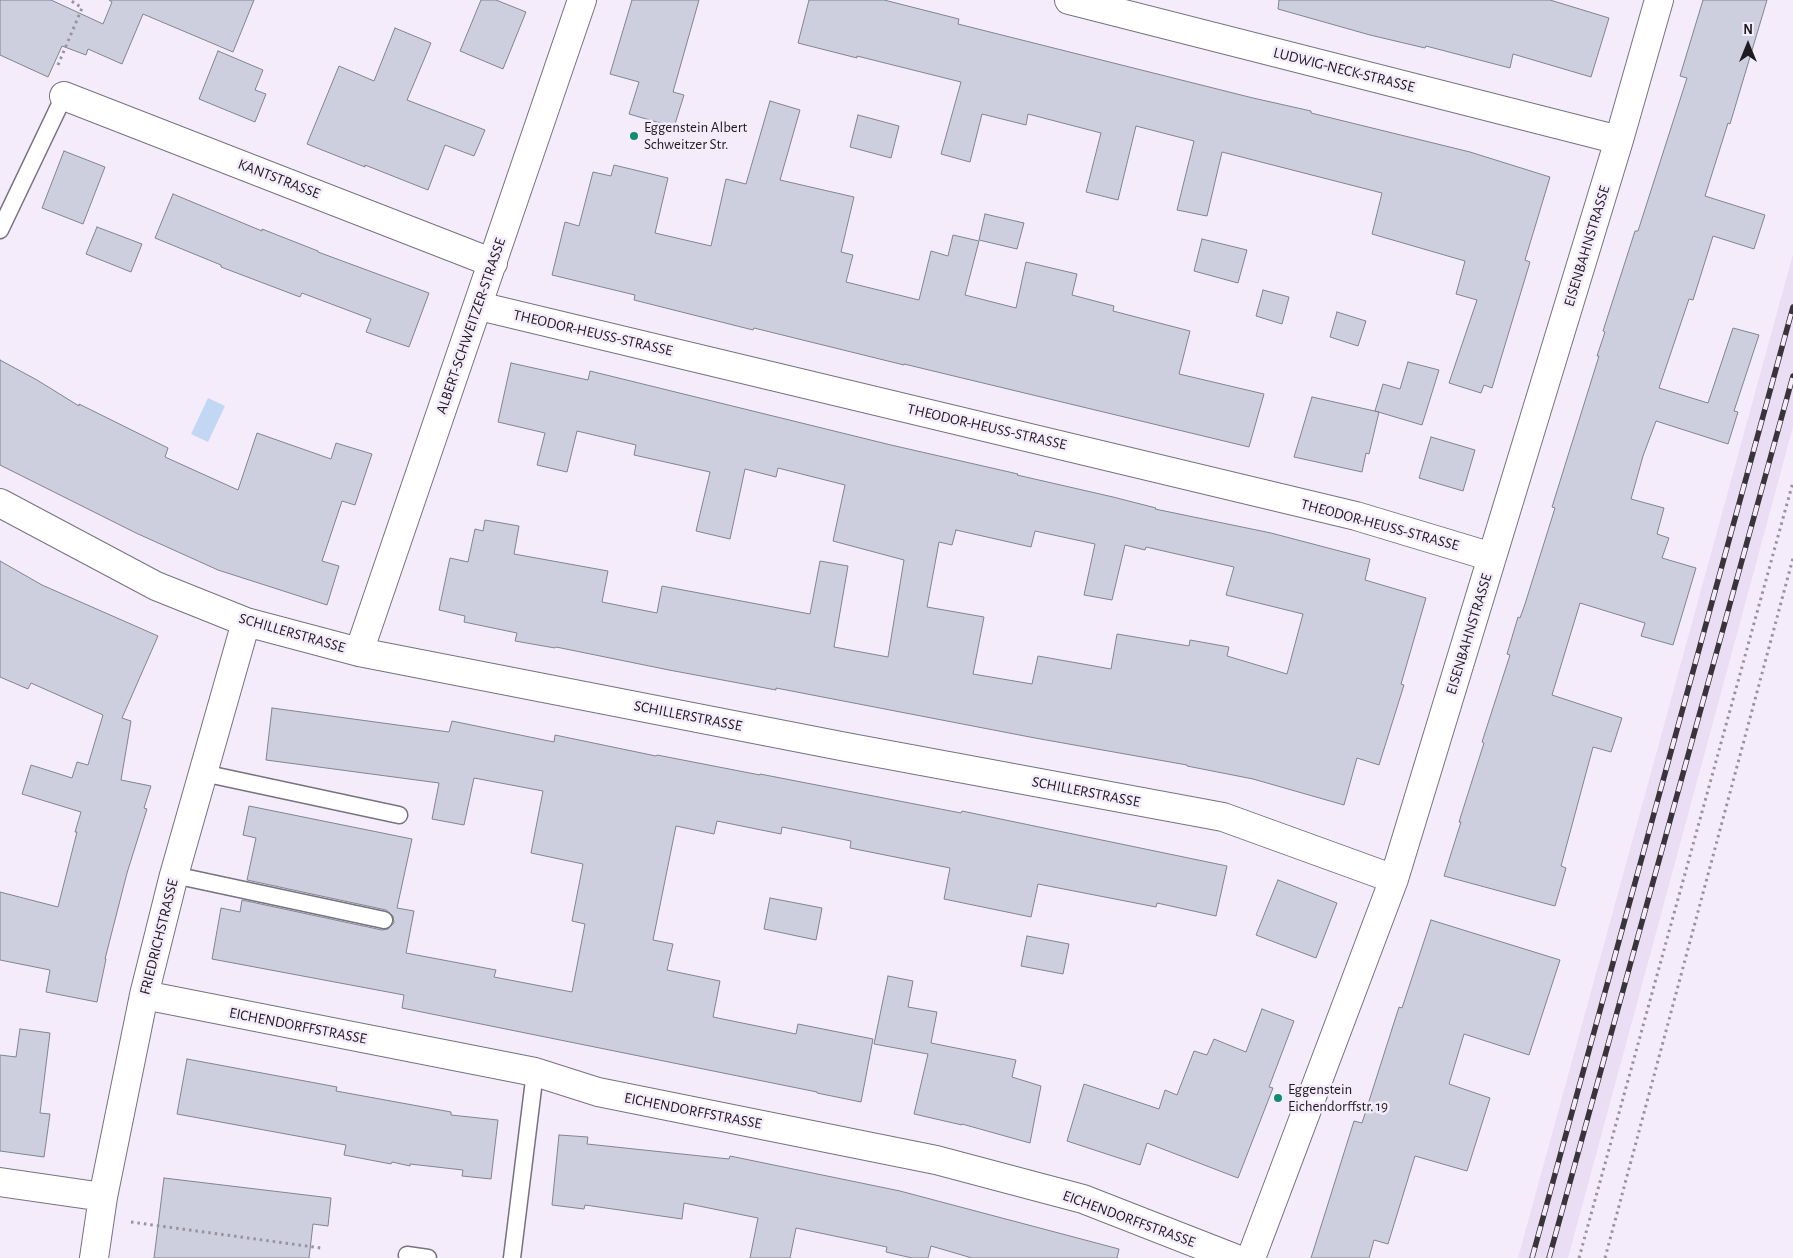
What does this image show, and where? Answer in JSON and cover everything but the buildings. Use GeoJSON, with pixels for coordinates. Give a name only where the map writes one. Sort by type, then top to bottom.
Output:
{"type":"FeatureCollection","features":[{"type":"Feature","properties":{"kind":"street","name":"ALBERT-SCHWEITZER-STRASSE"},"geometry":{"type":"LineString","coordinates":[[359,652],[479,306],[582,0]]}},
{"type":"Feature","properties":{"kind":"street","name":"LUDWIG-NECK-STRASSE"},"geometry":{"type":"LineString","coordinates":[[1069,0],[1619,140]]}},
{"type":"Feature","properties":{"kind":"street","name":"EISENBAHNSTRASSE"},"geometry":{"type":"LineString","coordinates":[[1251,1258],[1394,879],[1619,140],[1659,0]]}},
{"type":"Feature","properties":{"kind":"street","name":"KANTSTRASSE"},"geometry":{"type":"LineString","coordinates":[[64,96],[493,262]]}},
{"type":"Feature","properties":{"kind":"street","name":"THEODOR-HEUSS-STRASSE"},"geometry":{"type":"LineString","coordinates":[[479,306],[1356,516],[1492,557]]}},
{"type":"Feature","properties":{"kind":"street","name":"SCHILLERSTRASSE"},"geometry":{"type":"LineString","coordinates":[[0,503],[156,586],[246,622],[359,652],[846,747],[1223,817],[1394,879]]}},
{"type":"Feature","properties":{"kind":"street","name":"FRIEDRICHSTRASSE"},"geometry":{"type":"LineString","coordinates":[[94,1258],[102,1207],[144,996],[174,875],[246,622]]}},
{"type":"Feature","properties":{"kind":"street","name":"EICHENDORFFSTRASSE"},"geometry":{"type":"LineString","coordinates":[[144,996],[535,1072],[598,1092],[936,1160],[1083,1199],[1234,1258]]}},
{"type":"Feature","properties":{"kind":"street"},"geometry":{"type":"LineString","coordinates":[[0,1182],[102,1207]]}},
{"type":"Feature","properties":{"kind":"lane"},"geometry":{"type":"LineString","coordinates":[[0,230],[64,96]]}},
{"type":"Feature","properties":{"kind":"lane"},"geometry":{"type":"LineString","coordinates":[[203,773],[399,815]]}},
{"type":"Feature","properties":{"kind":"lane"},"geometry":{"type":"LineString","coordinates":[[174,875],[384,920]]}},
{"type":"Feature","properties":{"kind":"lane"},"geometry":{"type":"LineString","coordinates":[[512,1258],[535,1072]]}},
{"type":"Feature","properties":{"kind":"lane"},"geometry":{"type":"LineString","coordinates":[[407,1255],[428,1258]]}},
{"type":"Feature","properties":{"kind":"path"},"geometry":{"type":"LineString","coordinates":[[64,96],[51,81],[82,8],[70,0]]}},
{"type":"Feature","properties":{"kind":"path"},"geometry":{"type":"LineString","coordinates":[[1579,1258],[1793,482]]}},
{"type":"Feature","properties":{"kind":"path"},"geometry":{"type":"LineString","coordinates":[[1605,1258],[1793,558]]}},
{"type":"Feature","properties":{"kind":"path"},"geometry":{"type":"LineString","coordinates":[[102,1207],[321,1248]]}},
{"type":"Feature","properties":{"kind":"shaded area"},"geometry":{"type":"Polygon","coordinates":[[[1793,254],[1793,427],[1568,1258],[1518,1258],[1793,254]]]}},
{"type":"Feature","properties":{"kind":"water"},"geometry":{"type":"Polygon","coordinates":[[[208,398],[225,406],[208,442],[191,434],[208,398]]]}},
{"type":"Feature","properties":{"kind":"railway"},"geometry":{"type":"LineString","coordinates":[[1532,1258],[1793,307]]}},
{"type":"Feature","properties":{"kind":"railway"},"geometry":{"type":"LineString","coordinates":[[1549,1258],[1793,376]]}},
{"type":"Feature","properties":{"kind":"place","name":"Eggenstein Albert Schweitzer Str."},"geometry":{"type":"Point","coordinates":[634,136]}},
{"type":"Feature","properties":{"kind":"place","name":"Eggenstein Eichendorffstr. 19"},"geometry":{"type":"Point","coordinates":[1278,1098]}}]}
